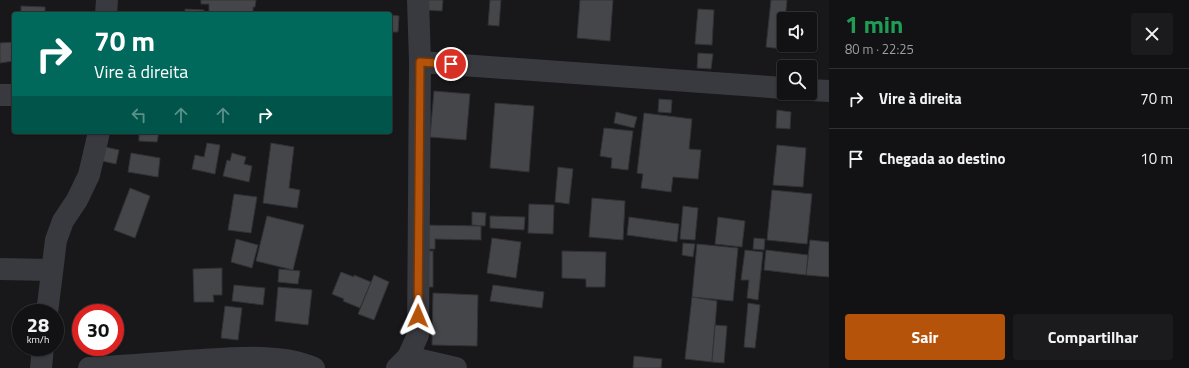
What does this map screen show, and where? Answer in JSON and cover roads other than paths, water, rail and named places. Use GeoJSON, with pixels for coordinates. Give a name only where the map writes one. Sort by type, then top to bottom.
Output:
{"type":"FeatureCollection","features":[{"type":"Feature","properties":{"kind":"street"},"geometry":{"type":"LineString","coordinates":[[106,12],[107,0]]}},
{"type":"Feature","properties":{"kind":"street"},"geometry":{"type":"LineString","coordinates":[[418,0],[420,62],[418,335],[403,362],[456,368]]}},
{"type":"Feature","properties":{"kind":"street"},"geometry":{"type":"LineString","coordinates":[[420,62],[777,88]]}},
{"type":"Feature","properties":{"kind":"street"},"geometry":{"type":"LineString","coordinates":[[817,90],[829,91]]}},
{"type":"Feature","properties":{"kind":"street"},"geometry":{"type":"LineString","coordinates":[[0,95],[12,95]]}},
{"type":"Feature","properties":{"kind":"street"},"geometry":{"type":"LineString","coordinates":[[48,304],[56,240],[63,221],[77,200],[89,175],[99,134]]}},
{"type":"Feature","properties":{"kind":"street"},"geometry":{"type":"LineString","coordinates":[[0,269],[51,270]]}},
{"type":"Feature","properties":{"kind":"street"},"geometry":{"type":"LineString","coordinates":[[41,368],[42,356]]}},
{"type":"Feature","properties":{"kind":"street"},"geometry":{"type":"LineString","coordinates":[[89,368],[223,359],[262,359],[292,361],[314,368]]}}]}
